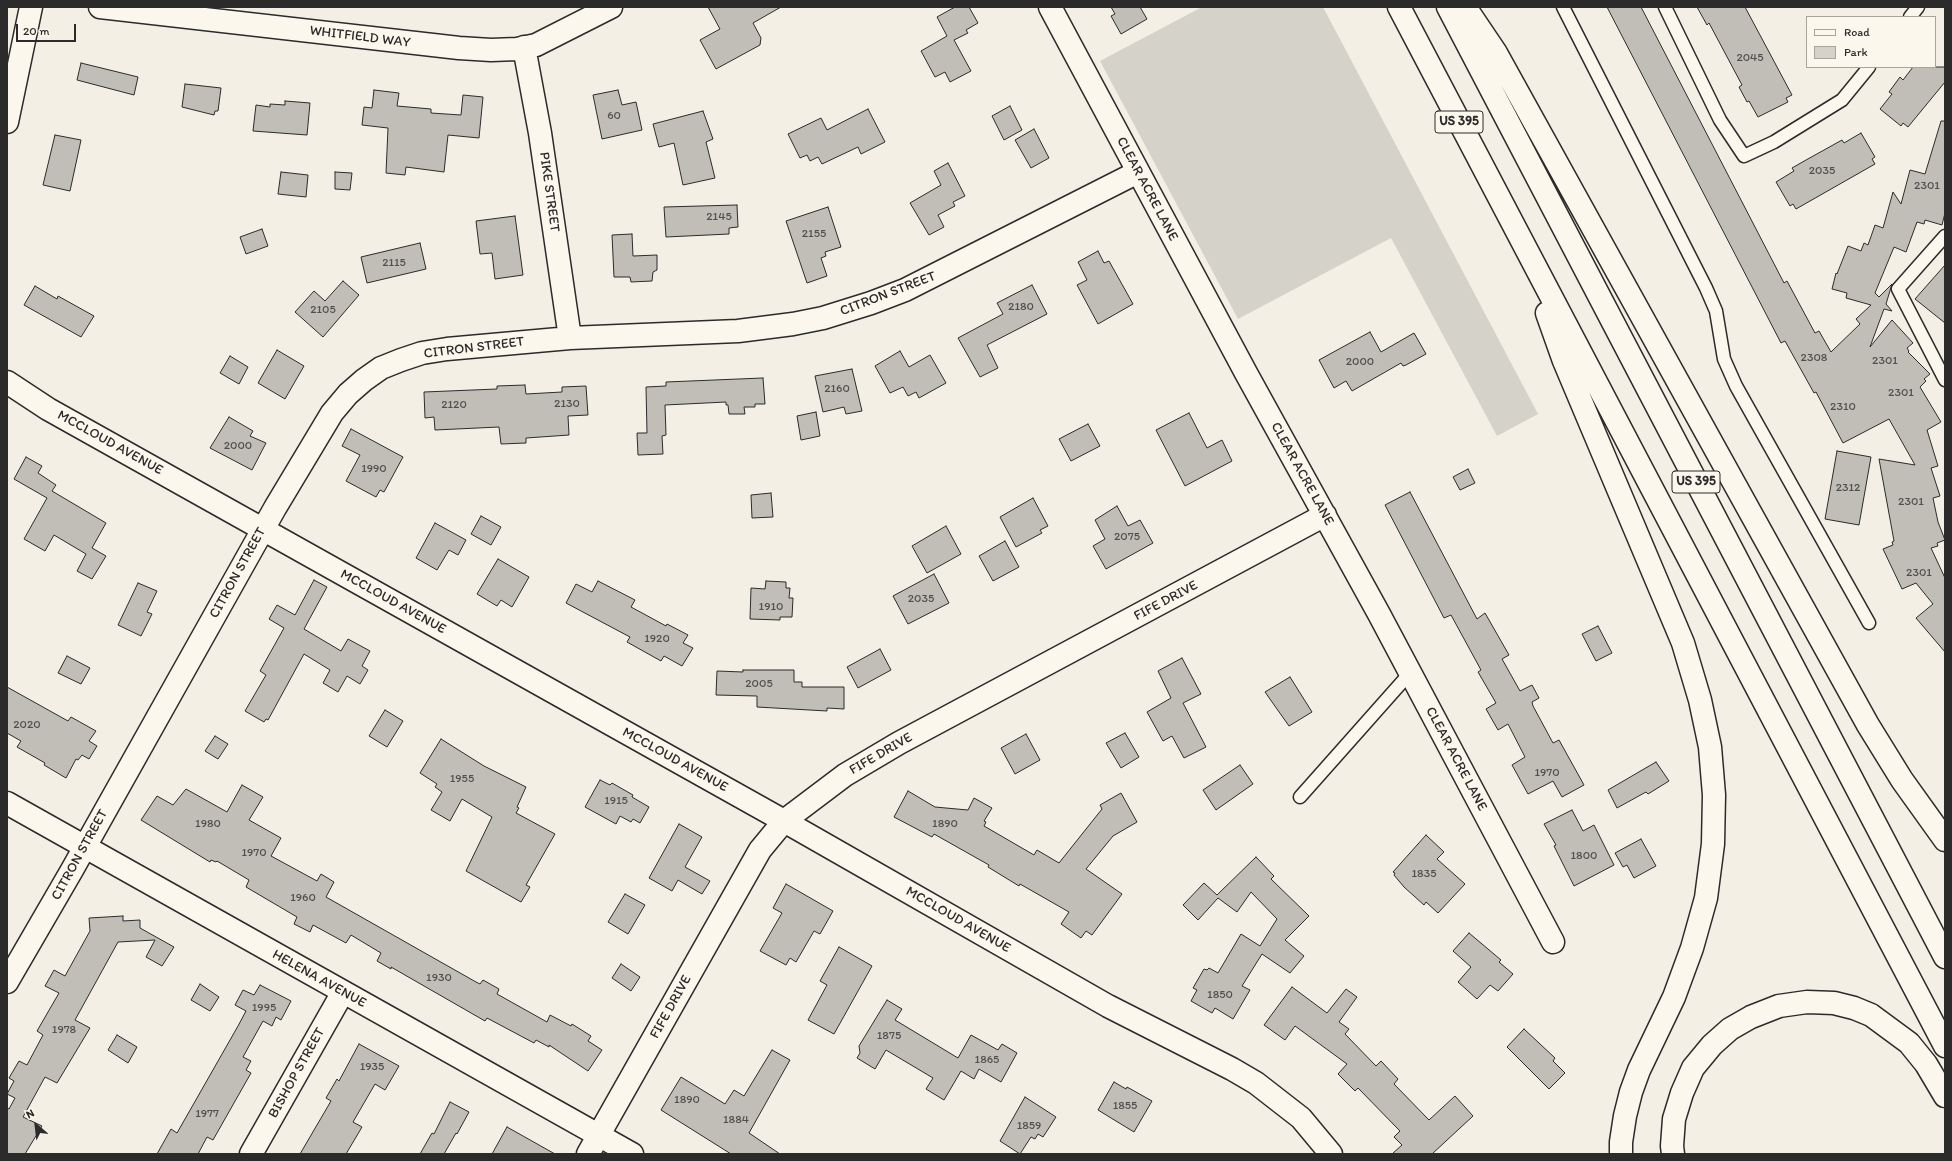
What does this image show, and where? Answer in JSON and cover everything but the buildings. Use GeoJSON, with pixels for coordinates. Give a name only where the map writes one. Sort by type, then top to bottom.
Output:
{"type":"FeatureCollection","features":[{"type":"Feature","properties":{"kind":"main road"},"geometry":{"type":"LineString","coordinates":[[7,122],[31,7]]}},
{"type":"Feature","properties":{"kind":"main road","name":"WHITFIELD WAY"},"geometry":{"type":"LineString","coordinates":[[100,7],[459,48],[491,50],[536,45],[610,7]]}},
{"type":"Feature","properties":{"kind":"main road","name":"CLEAR ACRE LANE"},"geometry":{"type":"LineString","coordinates":[[1050,7],[1325,515],[1553,942]]}},
{"type":"Feature","properties":{"kind":"main road","name":"US 395"},"geometry":{"type":"LineString","coordinates":[[1399,7],[1945,1046]]}},
{"type":"Feature","properties":{"kind":"main road","name":"US 395"},"geometry":{"type":"LineString","coordinates":[[1448,7],[1945,957]]}},
{"type":"Feature","properties":{"kind":"main road"},"geometry":{"type":"LineString","coordinates":[[1465,7],[1496,53],[1868,725],[1902,780],[1945,840]]}},
{"type":"Feature","properties":{"kind":"main road","name":"PIKE STREET"},"geometry":{"type":"LineString","coordinates":[[524,47],[540,133],[570,338]]}},
{"type":"Feature","properties":{"kind":"main road","name":"CITRON STREET"},"geometry":{"type":"LineString","coordinates":[[7,982],[85,848],[263,529],[332,413],[348,394],[364,380],[381,368],[422,353],[447,349],[570,338],[752,329],[793,324],[850,311],[905,290],[937,275],[1138,172]]}},
{"type":"Feature","properties":{"kind":"main road"},"geometry":{"type":"LineString","coordinates":[[1520,236],[1564,360],[1683,643],[1700,700],[1710,747],[1714,802],[1713,844],[1706,898],[1692,948],[1676,990],[1639,1070],[1631,1092],[1625,1116],[1621,1142],[1621,1154]]}},
{"type":"Feature","properties":{"kind":"main road","name":"MCCLOUD AVENUE"},"geometry":{"type":"LineString","coordinates":[[7,382],[18,391],[48,409],[784,821],[1108,1006],[1232,1069],[1256,1083],[1301,1118],[1331,1154]]}},
{"type":"Feature","properties":{"kind":"main road","name":"FIFE DRIVE"},"geometry":{"type":"LineString","coordinates":[[594,1145],[751,866],[771,835],[784,821],[845,775],[899,743],[1325,515]]}},
{"type":"Feature","properties":{"kind":"main road","name":"HELENA AVENUE"},"geometry":{"type":"LineString","coordinates":[[7,804],[343,992],[594,1145],[632,1154]]}},
{"type":"Feature","properties":{"kind":"main road","name":"BISHOP STREET"},"geometry":{"type":"LineString","coordinates":[[251,1154],[343,992]]}},
{"type":"Feature","properties":{"kind":"main road"},"geometry":{"type":"LineString","coordinates":[[1673,1154],[1672,1146],[1674,1119],[1682,1093],[1693,1068],[1712,1045],[1730,1029],[1751,1017],[1778,1006],[1807,1002],[1834,1003],[1854,1008],[1871,1015],[1909,1043],[1926,1064],[1945,1096]]}},
{"type":"Feature","properties":{"kind":"lane"},"geometry":{"type":"LineString","coordinates":[[1563,7],[1706,288],[1716,310],[1724,359],[1736,386],[1869,623]]}},
{"type":"Feature","properties":{"kind":"lane"},"geometry":{"type":"LineString","coordinates":[[1665,7],[1720,120],[1744,156],[1774,142],[1842,100],[1868,68]]}},
{"type":"Feature","properties":{"kind":"lane"},"geometry":{"type":"LineString","coordinates":[[1911,16],[1918,7]]}},
{"type":"Feature","properties":{"kind":"lane"},"geometry":{"type":"LineString","coordinates":[[1945,236],[1898,289],[1945,380]]}},
{"type":"Feature","properties":{"kind":"lane"},"geometry":{"type":"LineString","coordinates":[[1300,797],[1410,674]]}},
{"type":"Feature","properties":{"kind":"green space"},"geometry":{"type":"Polygon","coordinates":[[[1202,7],[1323,7],[1538,414],[1497,436],[1391,238],[1238,319],[1100,61],[1202,7]]]}}]}
